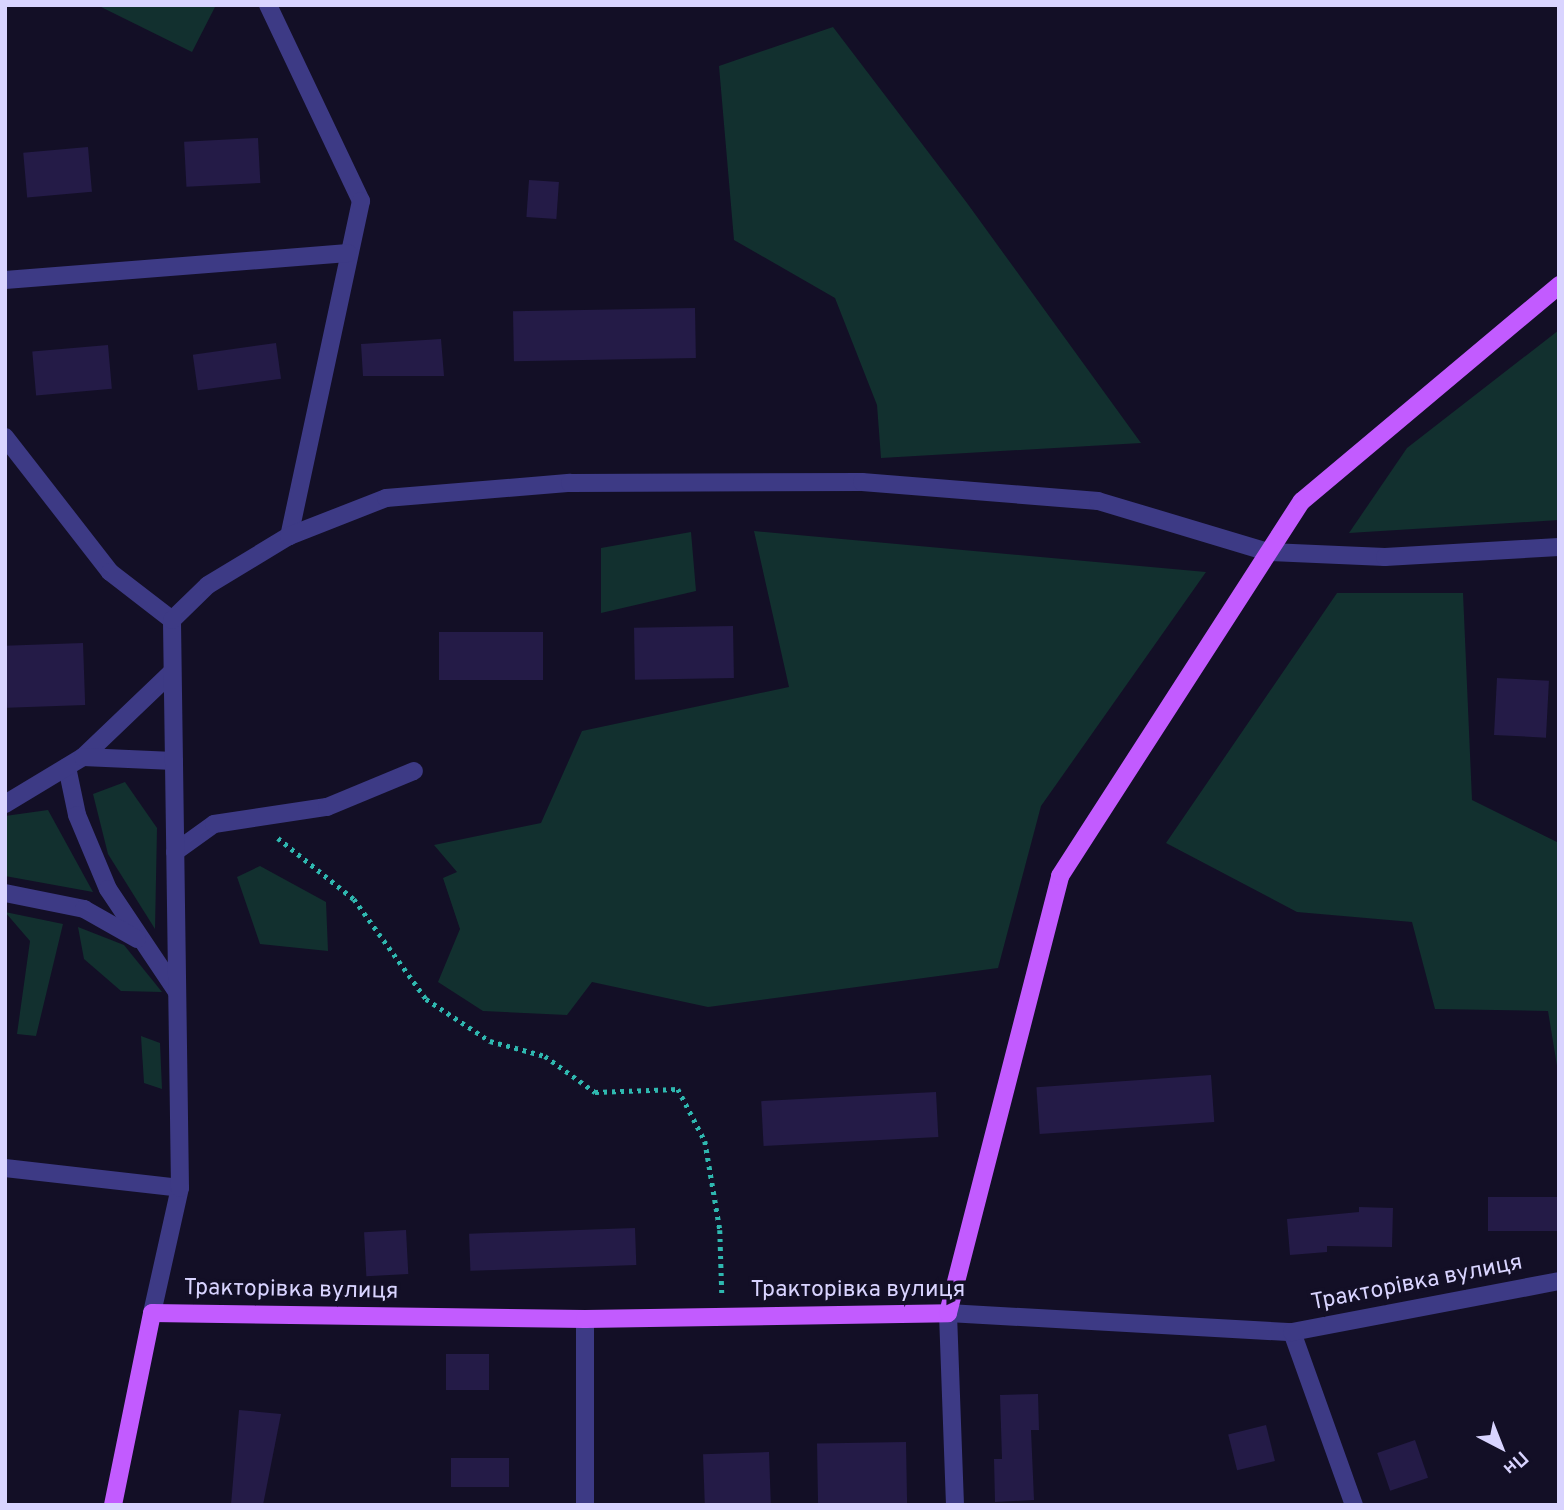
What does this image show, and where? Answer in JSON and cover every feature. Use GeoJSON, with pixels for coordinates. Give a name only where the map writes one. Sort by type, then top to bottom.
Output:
{"type":"FeatureCollection","features":[{"type":"Feature","properties":{"kind":"main road"},"geometry":{"type":"LineString","coordinates":[[948,1313],[1060,876],[1302,501],[1559,285]]}},
{"type":"Feature","properties":{"kind":"main road"},"geometry":{"type":"LineString","coordinates":[[114,1505],[152,1313]]}},
{"type":"Feature","properties":{"kind":"main road","name":"Тракторівка вулиця"},"geometry":{"type":"LineString","coordinates":[[152,1313],[585,1319],[948,1313]]}},
{"type":"Feature","properties":{"kind":"street"},"geometry":{"type":"LineString","coordinates":[[268,5],[361,201],[289,536]]}},
{"type":"Feature","properties":{"kind":"street"},"geometry":{"type":"LineString","coordinates":[[5,280],[348,254]]}},
{"type":"Feature","properties":{"kind":"street"},"geometry":{"type":"LineString","coordinates":[[5,437],[110,572],[172,620]]}},
{"type":"Feature","properties":{"kind":"street"},"geometry":{"type":"LineString","coordinates":[[152,1313],[180,1188],[172,620],[208,585],[289,536],[386,498],[570,483],[862,482],[1098,500],[1268,552],[1385,557],[1559,547]]}},
{"type":"Feature","properties":{"kind":"street"},"geometry":{"type":"LineString","coordinates":[[5,804],[83,757],[172,672]]}},
{"type":"Feature","properties":{"kind":"street"},"geometry":{"type":"LineString","coordinates":[[83,757],[174,761]]}},
{"type":"Feature","properties":{"kind":"street"},"geometry":{"type":"LineString","coordinates":[[67,767],[77,815],[108,889],[140,941],[177,992]]}},
{"type":"Feature","properties":{"kind":"street"},"geometry":{"type":"LineString","coordinates":[[176,852],[214,824],[244,816],[327,807],[414,771]]}},
{"type":"Feature","properties":{"kind":"street"},"geometry":{"type":"LineString","coordinates":[[5,893],[84,909],[140,941]]}},
{"type":"Feature","properties":{"kind":"street"},"geometry":{"type":"LineString","coordinates":[[7,1171],[180,1188]]}},
{"type":"Feature","properties":{"kind":"street","name":"Тракторівка вулиця"},"geometry":{"type":"LineString","coordinates":[[948,1313],[1292,1332],[1559,1281]]}},
{"type":"Feature","properties":{"kind":"street"},"geometry":{"type":"LineString","coordinates":[[948,1313],[955,1505]]}},
{"type":"Feature","properties":{"kind":"street"},"geometry":{"type":"LineString","coordinates":[[585,1319],[585,1505]]}},
{"type":"Feature","properties":{"kind":"street"},"geometry":{"type":"LineString","coordinates":[[1292,1332],[1354,1505]]}},
{"type":"Feature","properties":{"kind":"path"},"geometry":{"type":"LineString","coordinates":[[244,816],[354,899],[426,999],[490,1041],[545,1056],[595,1092],[678,1089],[705,1141],[720,1230],[723,1317]]}},
{"type":"Feature","properties":{"kind":"green space"},"geometry":{"type":"Polygon","coordinates":[[[97,5],[216,5],[192,52],[97,5]]]}},
{"type":"Feature","properties":{"kind":"green space"},"geometry":{"type":"Polygon","coordinates":[[[833,27],[967,203],[1141,443],[881,458],[877,405],[835,298],[734,240],[719,66],[833,27]]]}},
{"type":"Feature","properties":{"kind":"green space"},"geometry":{"type":"Polygon","coordinates":[[[1559,330],[1559,520],[1349,533],[1407,448],[1559,330]]]}},
{"type":"Feature","properties":{"kind":"green space"},"geometry":{"type":"Polygon","coordinates":[[[754,531],[1206,572],[1041,806],[998,968],[708,1007],[592,982],[567,1015],[483,1011],[438,982],[460,929],[443,878],[457,872],[434,845],[541,823],[582,731],[789,687],[754,531]]]}},
{"type":"Feature","properties":{"kind":"green space"},"geometry":{"type":"Polygon","coordinates":[[[691,532],[696,591],[601,613],[601,548],[691,532]]]}},
{"type":"Feature","properties":{"kind":"green space"},"geometry":{"type":"Polygon","coordinates":[[[1337,593],[1463,593],[1472,800],[1559,843],[1559,1078],[1548,1011],[1435,1009],[1412,922],[1297,912],[1166,843],[1337,593]]]}},
{"type":"Feature","properties":{"kind":"green space"},"geometry":{"type":"Polygon","coordinates":[[[125,782],[157,828],[155,929],[108,854],[93,794],[125,782]]]}},
{"type":"Feature","properties":{"kind":"green space"},"geometry":{"type":"Polygon","coordinates":[[[48,810],[93,892],[5,876],[5,816],[48,810]]]}},
{"type":"Feature","properties":{"kind":"green space"},"geometry":{"type":"Polygon","coordinates":[[[260,866],[326,902],[328,951],[260,944],[237,877],[260,866]]]}},
{"type":"Feature","properties":{"kind":"green space"},"geometry":{"type":"Polygon","coordinates":[[[5,912],[63,924],[36,1036],[17,1034],[30,941],[5,912]]]}},
{"type":"Feature","properties":{"kind":"green space"},"geometry":{"type":"Polygon","coordinates":[[[78,927],[124,945],[162,992],[121,991],[84,959],[78,927]]]}},
{"type":"Feature","properties":{"kind":"green space"},"geometry":{"type":"Polygon","coordinates":[[[141,1036],[160,1043],[162,1089],[144,1083],[141,1036]]]}},
{"type":"Feature","properties":{"kind":"building"},"geometry":{"type":"Polygon","coordinates":[[[258,138],[260,183],[186,187],[184,142],[258,138]]]}},
{"type":"Feature","properties":{"kind":"building"},"geometry":{"type":"Polygon","coordinates":[[[88,147],[92,192],[27,197],[23,153],[88,147]]]}},
{"type":"Feature","properties":{"kind":"building"},"geometry":{"type":"Polygon","coordinates":[[[529,180],[559,182],[556,219],[526,217],[529,180]]]}},
{"type":"Feature","properties":{"kind":"building"},"geometry":{"type":"Polygon","coordinates":[[[695,308],[696,358],[514,361],[513,311],[695,308]]]}},
{"type":"Feature","properties":{"kind":"building"},"geometry":{"type":"Polygon","coordinates":[[[441,339],[444,376],[363,376],[361,344],[441,339]]]}},
{"type":"Feature","properties":{"kind":"building"},"geometry":{"type":"Polygon","coordinates":[[[276,343],[281,379],[198,390],[193,355],[276,343]]]}},
{"type":"Feature","properties":{"kind":"building"},"geometry":{"type":"Polygon","coordinates":[[[108,345],[112,389],[36,395],[32,352],[108,345]]]}},
{"type":"Feature","properties":{"kind":"building"},"geometry":{"type":"Polygon","coordinates":[[[733,626],[734,678],[635,680],[634,628],[733,626]]]}},
{"type":"Feature","properties":{"kind":"building"},"geometry":{"type":"Polygon","coordinates":[[[439,632],[543,632],[543,680],[439,680],[439,632]]]}},
{"type":"Feature","properties":{"kind":"building"},"geometry":{"type":"Polygon","coordinates":[[[83,643],[85,705],[7,708],[5,646],[83,643]]]}},
{"type":"Feature","properties":{"kind":"building"},"geometry":{"type":"Polygon","coordinates":[[[1497,678],[1549,681],[1546,738],[1494,735],[1497,678]]]}},
{"type":"Feature","properties":{"kind":"building"},"geometry":{"type":"Polygon","coordinates":[[[1211,1075],[1214,1122],[1040,1134],[1036,1087],[1211,1075]]]}},
{"type":"Feature","properties":{"kind":"building"},"geometry":{"type":"Polygon","coordinates":[[[936,1092],[938,1137],[764,1146],[761,1101],[936,1092]]]}},
{"type":"Feature","properties":{"kind":"building"},"geometry":{"type":"Polygon","coordinates":[[[1488,1197],[1559,1197],[1559,1231],[1488,1231],[1488,1197]]]}},
{"type":"Feature","properties":{"kind":"building"},"geometry":{"type":"Polygon","coordinates":[[[1359,1207],[1393,1208],[1392,1247],[1327,1246],[1327,1252],[1290,1255],[1287,1219],[1359,1212],[1359,1207]]]}},
{"type":"Feature","properties":{"kind":"building"},"geometry":{"type":"Polygon","coordinates":[[[635,1228],[636,1265],[470,1271],[469,1234],[635,1228]]]}},
{"type":"Feature","properties":{"kind":"building"},"geometry":{"type":"Polygon","coordinates":[[[406,1230],[408,1274],[366,1276],[364,1232],[406,1230]]]}},
{"type":"Feature","properties":{"kind":"building"},"geometry":{"type":"Polygon","coordinates":[[[446,1354],[489,1354],[489,1390],[446,1390],[446,1354]]]}},
{"type":"Feature","properties":{"kind":"building"},"geometry":{"type":"Polygon","coordinates":[[[1038,1394],[1039,1430],[1031,1430],[1034,1500],[995,1502],[994,1459],[1002,1459],[1000,1395],[1038,1394]]]}},
{"type":"Feature","properties":{"kind":"building"},"geometry":{"type":"Polygon","coordinates":[[[239,1410],[281,1414],[263,1505],[231,1505],[239,1410]]]}},
{"type":"Feature","properties":{"kind":"building"},"geometry":{"type":"Polygon","coordinates":[[[1266,1425],[1275,1461],[1237,1470],[1228,1434],[1266,1425]]]}},
{"type":"Feature","properties":{"kind":"building"},"geometry":{"type":"Polygon","coordinates":[[[1415,1440],[1428,1478],[1390,1491],[1377,1453],[1415,1440]]]}},
{"type":"Feature","properties":{"kind":"building"},"geometry":{"type":"Polygon","coordinates":[[[906,1442],[907,1505],[818,1505],[817,1444],[906,1442]]]}},
{"type":"Feature","properties":{"kind":"building"},"geometry":{"type":"Polygon","coordinates":[[[769,1452],[771,1505],[705,1505],[703,1454],[769,1452]]]}},
{"type":"Feature","properties":{"kind":"building"},"geometry":{"type":"Polygon","coordinates":[[[451,1458],[509,1458],[509,1487],[451,1487],[451,1458]]]}}]}
